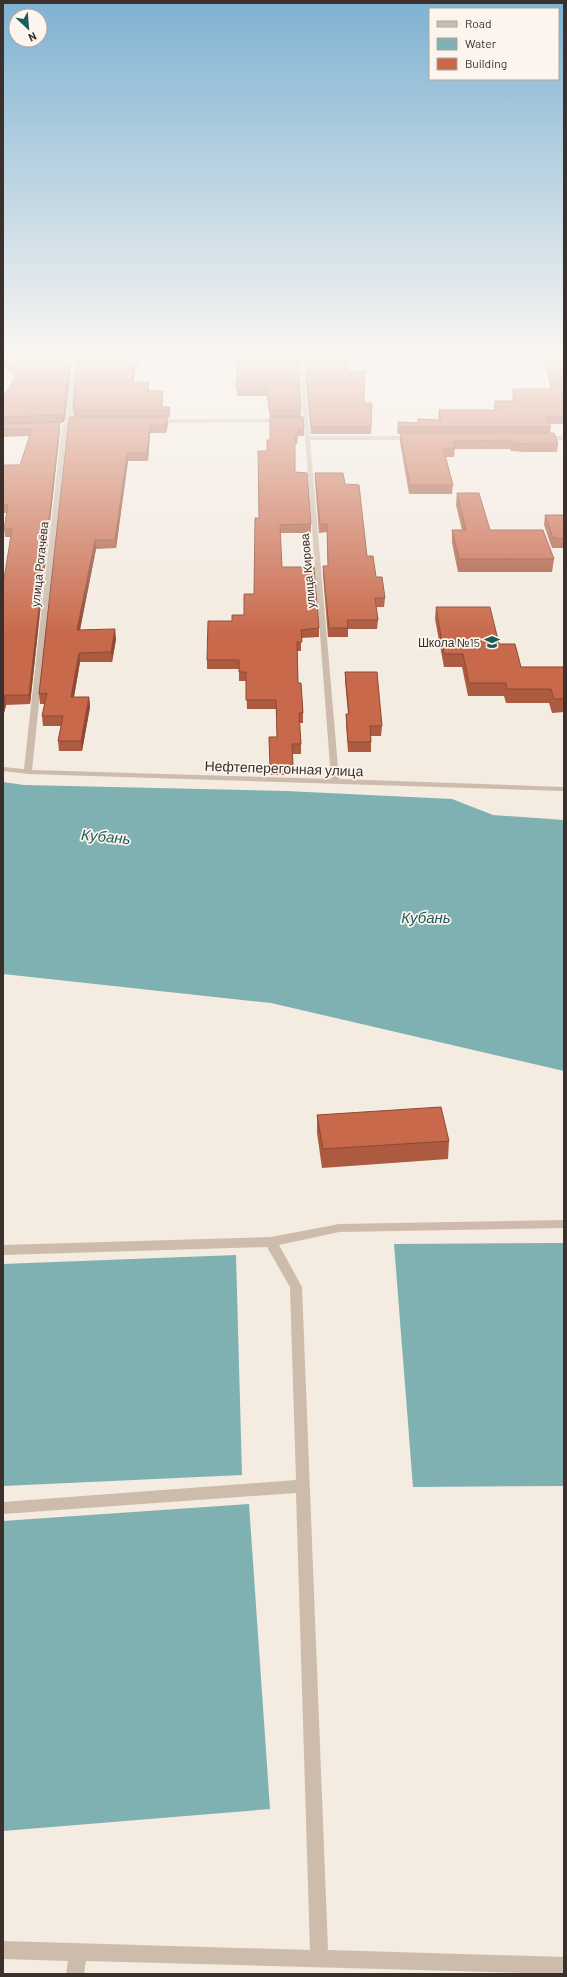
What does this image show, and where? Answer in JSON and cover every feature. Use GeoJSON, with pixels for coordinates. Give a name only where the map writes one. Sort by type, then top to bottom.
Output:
{"type":"FeatureCollection","features":[{"type":"Feature","properties":{"kind":"street","name":"улица Рогачёва"},"geometry":{"type":"LineString","coordinates":[[28,772],[64,450]]}},
{"type":"Feature","properties":{"kind":"street","name":"улица Кирова"},"geometry":{"type":"LineString","coordinates":[[309,450],[336,782]]}},
{"type":"Feature","properties":{"kind":"street","name":"Нефтеперегонная улица"},"geometry":{"type":"LineString","coordinates":[[3,769],[28,772],[564,790]]}},
{"type":"Feature","properties":{"kind":"street"},"geometry":{"type":"LineString","coordinates":[[3,1250],[271,1242],[338,1228],[564,1224]]}},
{"type":"Feature","properties":{"kind":"street"},"geometry":{"type":"LineString","coordinates":[[271,1242],[296,1287],[319,1960]]}},
{"type":"Feature","properties":{"kind":"street"},"geometry":{"type":"LineString","coordinates":[[3,1508],[302,1486]]}},
{"type":"Feature","properties":{"kind":"street"},"geometry":{"type":"LineString","coordinates":[[3,1950],[564,1966]]}},
{"type":"Feature","properties":{"kind":"street"},"geometry":{"type":"LineString","coordinates":[[75,1974],[79,1953]]}},
{"type":"Feature","properties":{"kind":"water","name":"Кубань"},"geometry":{"type":"Polygon","coordinates":[[[3,782],[24,785],[286,791],[452,799],[493,815],[564,820],[564,1071],[271,1003],[3,974],[3,782]]]}},
{"type":"Feature","properties":{"kind":"water"},"geometry":{"type":"Polygon","coordinates":[[[564,1243],[564,1486],[413,1487],[394,1244],[564,1243]]]}},
{"type":"Feature","properties":{"kind":"water"},"geometry":{"type":"Polygon","coordinates":[[[236,1255],[242,1475],[3,1486],[3,1264],[236,1255]]]}},
{"type":"Feature","properties":{"kind":"water"},"geometry":{"type":"Polygon","coordinates":[[[249,1504],[270,1809],[3,1831],[3,1521],[249,1504]]]}},
{"type":"Feature","properties":{"kind":"building"},"geometry":{"type":"Polygon","coordinates":[[[25,450],[57,450],[29,695],[5,695],[3,703],[3,585],[12,529],[4,529],[8,505],[3,505],[3,465],[20,465],[25,450]]]}},
{"type":"Feature","properties":{"kind":"building"},"geometry":{"type":"Polygon","coordinates":[[[66,450],[147,450],[147,453],[127,453],[115,540],[95,540],[77,630],[115,629],[111,652],[79,653],[71,697],[89,697],[81,741],[58,741],[63,716],[42,716],[47,693],[39,694],[66,450]]]}},
{"type":"Feature","properties":{"kind":"building"},"geometry":{"type":"Polygon","coordinates":[[[295,450],[295,472],[307,473],[311,524],[280,525],[282,567],[314,567],[319,628],[301,630],[302,642],[297,642],[298,683],[301,683],[303,713],[299,713],[301,744],[292,744],[293,765],[270,766],[269,737],[277,737],[276,700],[246,700],[246,672],[239,672],[239,660],[207,660],[208,621],[232,621],[232,615],[244,615],[244,594],[254,594],[255,518],[259,518],[258,451],[295,450]]]}},
{"type":"Feature","properties":{"kind":"building"},"geometry":{"type":"Polygon","coordinates":[[[403,450],[444,450],[453,485],[410,485],[403,450]]]}},
{"type":"Feature","properties":{"kind":"building"},"geometry":{"type":"Polygon","coordinates":[[[315,473],[343,473],[345,484],[359,485],[367,556],[373,556],[376,577],[382,577],[385,598],[375,598],[378,620],[347,620],[348,628],[329,628],[323,566],[328,566],[327,524],[320,524],[315,473]]]}},
{"type":"Feature","properties":{"kind":"building"},"geometry":{"type":"Polygon","coordinates":[[[457,493],[479,493],[490,530],[543,530],[554,559],[459,559],[452,530],[466,530],[457,493]]]}},
{"type":"Feature","properties":{"kind":"building"},"geometry":{"type":"Polygon","coordinates":[[[545,515],[564,515],[564,538],[553,538],[545,515]]]}},
{"type":"Feature","properties":{"kind":"building"},"geometry":{"type":"Polygon","coordinates":[[[436,607],[490,607],[499,644],[515,644],[521,667],[564,667],[564,699],[554,699],[551,689],[507,689],[506,683],[469,683],[463,654],[444,654],[436,607]]]}},
{"type":"Feature","properties":{"kind":"building"},"geometry":{"type":"Polygon","coordinates":[[[345,672],[377,672],[382,726],[370,726],[371,742],[348,742],[346,714],[349,714],[345,672]]]}},
{"type":"Feature","properties":{"kind":"building"},"geometry":{"type":"Polygon","coordinates":[[[441,1107],[449,1141],[323,1149],[317,1115],[441,1107]]]}},
{"type":"Feature","properties":{"kind":"place","name":"Школа №15"},"geometry":{"type":"Point","coordinates":[492,642]}}]}
